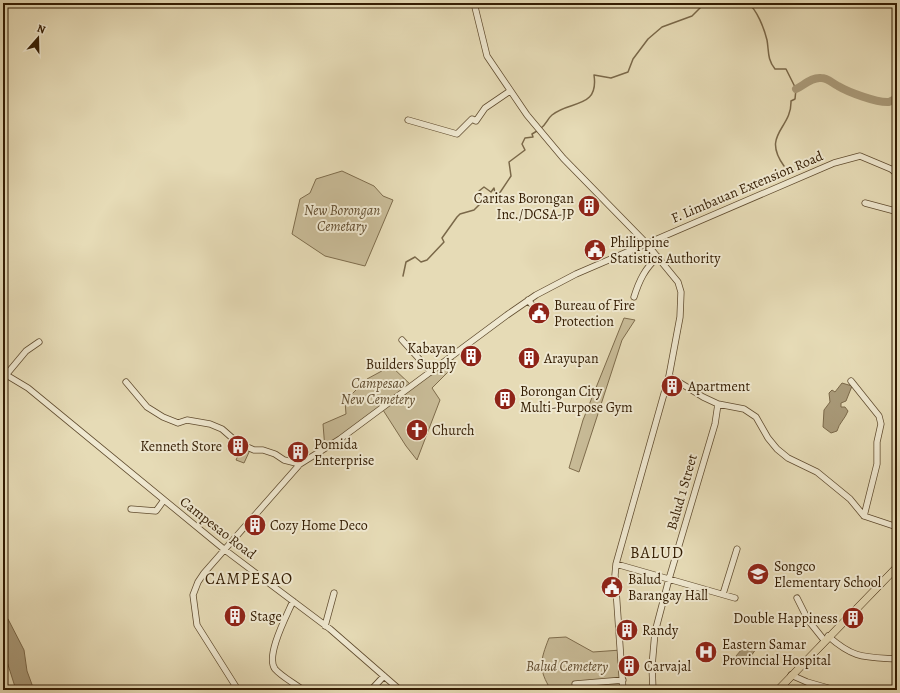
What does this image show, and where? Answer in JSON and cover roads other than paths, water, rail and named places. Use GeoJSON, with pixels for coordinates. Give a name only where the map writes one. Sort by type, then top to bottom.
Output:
{"type":"FeatureCollection","features":[{"type":"Feature","properties":{"kind":"main road"},"geometry":{"type":"LineString","coordinates":[[778,690],[826,638],[897,567]]}},
{"type":"Feature","properties":{"kind":"street"},"geometry":{"type":"LineString","coordinates":[[474,3],[487,56],[510,91],[539,130],[576,173],[658,257],[678,282],[681,292],[680,317],[669,376],[616,564],[615,575],[623,690]]}},
{"type":"Feature","properties":{"kind":"street"},"geometry":{"type":"LineString","coordinates":[[408,120],[457,134],[472,119],[476,120],[485,108],[510,91]]}},
{"type":"Feature","properties":{"kind":"street","name":"F. Limbauan Extension Road"},"geometry":{"type":"LineString","coordinates":[[238,690],[197,625],[193,595],[198,582],[300,464],[340,439],[528,300],[576,274],[834,163],[860,156],[897,174]]}},
{"type":"Feature","properties":{"kind":"street"},"geometry":{"type":"LineString","coordinates":[[865,203],[895,211],[897,208]]}},
{"type":"Feature","properties":{"kind":"street"},"geometry":{"type":"LineString","coordinates":[[634,297],[638,283],[648,266],[658,257]]}},
{"type":"Feature","properties":{"kind":"street"},"geometry":{"type":"LineString","coordinates":[[528,300],[533,306]]}},
{"type":"Feature","properties":{"kind":"street"},"geometry":{"type":"LineString","coordinates":[[402,340],[431,372]]}},
{"type":"Feature","properties":{"kind":"street"},"geometry":{"type":"LineString","coordinates":[[5,374],[25,352],[39,342]]}},
{"type":"Feature","properties":{"kind":"street","name":"Campesao Road"},"geometry":{"type":"LineString","coordinates":[[5,374],[28,388],[225,550],[325,626],[400,690]]}},
{"type":"Feature","properties":{"kind":"street"},"geometry":{"type":"LineString","coordinates":[[669,376],[703,397],[718,404],[744,409],[756,417],[768,438],[777,449],[788,458],[817,472],[850,499],[864,516],[897,527]]}},
{"type":"Feature","properties":{"kind":"street"},"geometry":{"type":"LineString","coordinates":[[851,381],[879,416],[881,424],[877,442],[878,464],[864,516]]}},
{"type":"Feature","properties":{"kind":"street"},"geometry":{"type":"LineString","coordinates":[[126,382],[147,407],[163,417],[178,423],[186,420],[210,424],[222,429],[238,443],[254,450],[263,450],[275,454],[284,460],[300,464]]}},
{"type":"Feature","properties":{"kind":"street","name":"Balud 1 Street"},"geometry":{"type":"LineString","coordinates":[[653,690],[652,666],[655,632],[669,579],[715,424],[718,404]]}},
{"type":"Feature","properties":{"kind":"street"},"geometry":{"type":"LineString","coordinates":[[131,509],[156,511],[164,500]]}},
{"type":"Feature","properties":{"kind":"street"},"geometry":{"type":"LineString","coordinates":[[723,594],[737,550]]}},
{"type":"Feature","properties":{"kind":"street"},"geometry":{"type":"LineString","coordinates":[[616,564],[734,598]]}},
{"type":"Feature","properties":{"kind":"street"},"geometry":{"type":"LineString","coordinates":[[325,626],[334,593]]}},
{"type":"Feature","properties":{"kind":"street"},"geometry":{"type":"LineString","coordinates":[[797,598],[808,620],[826,638],[844,650],[861,657],[897,659]]}},
{"type":"Feature","properties":{"kind":"street"},"geometry":{"type":"LineString","coordinates":[[293,601],[275,644],[272,664],[276,670],[303,690]]}},
{"type":"Feature","properties":{"kind":"street"},"geometry":{"type":"LineString","coordinates":[[792,674],[807,682],[835,690]]}},
{"type":"Feature","properties":{"kind":"street"},"geometry":{"type":"LineString","coordinates":[[371,690],[384,676]]}},
{"type":"Feature","properties":{"kind":"street"},"geometry":{"type":"LineString","coordinates":[[575,684],[623,680]]}},
{"type":"Feature","properties":{"kind":"waterway"},"geometry":{"type":"LineString","coordinates":[[540,129],[550,117],[559,110],[588,99],[594,86],[594,75],[611,78],[628,72],[633,59],[648,39],[662,27],[692,16],[705,3]]}},
{"type":"Feature","properties":{"kind":"waterway"},"geometry":{"type":"LineString","coordinates":[[748,3],[754,10],[762,25],[767,40],[769,58],[772,65],[775,69],[786,69],[796,89],[795,99],[791,101],[790,111],[776,139],[778,155],[784,166]]}},
{"type":"Feature","properties":{"kind":"waterway"},"geometry":{"type":"LineString","coordinates":[[796,89],[814,79],[823,78],[848,91],[870,99],[889,102],[897,98]]}},
{"type":"Feature","properties":{"kind":"waterway"},"geometry":{"type":"LineString","coordinates":[[403,276],[406,262],[415,257],[421,262],[427,260],[444,242],[442,238],[457,217],[460,214],[474,210],[481,203],[479,191],[484,187],[491,192],[494,188],[495,193],[499,194],[511,176],[509,162],[525,150],[522,144],[525,138],[533,137],[532,134],[537,131]]}},
{"type":"Feature","properties":{"kind":"place","name":"Caritas Borongan Inc./DCSA-JP"},"geometry":{"type":"Point","coordinates":[589,206]}},
{"type":"Feature","properties":{"kind":"place","name":"Philippine Statistics Authority"},"geometry":{"type":"Point","coordinates":[595,250]}},
{"type":"Feature","properties":{"kind":"place","name":"Bureau of Fire Protection"},"geometry":{"type":"Point","coordinates":[539,313]}},
{"type":"Feature","properties":{"kind":"place","name":"Kabayan Builders Supply"},"geometry":{"type":"Point","coordinates":[471,356]}},
{"type":"Feature","properties":{"kind":"place","name":"Arayupan"},"geometry":{"type":"Point","coordinates":[529,358]}},
{"type":"Feature","properties":{"kind":"place","name":"Apartment"},"geometry":{"type":"Point","coordinates":[672,386]}},
{"type":"Feature","properties":{"kind":"place","name":"Borongan City Multi-Purpose Gym"},"geometry":{"type":"Point","coordinates":[505,399]}},
{"type":"Feature","properties":{"kind":"place","name":"Church"},"geometry":{"type":"Point","coordinates":[417,430]}},
{"type":"Feature","properties":{"kind":"place","name":"Kenneth Store"},"geometry":{"type":"Point","coordinates":[238,446]}},
{"type":"Feature","properties":{"kind":"place","name":"Pomida Enterprise"},"geometry":{"type":"Point","coordinates":[298,452]}},
{"type":"Feature","properties":{"kind":"place","name":"Cozy Home Deco"},"geometry":{"type":"Point","coordinates":[255,525]}},
{"type":"Feature","properties":{"kind":"place","name":"Songco Elementary School"},"geometry":{"type":"Point","coordinates":[758,574]}},
{"type":"Feature","properties":{"kind":"place","name":"Balud Barangay Hall"},"geometry":{"type":"Point","coordinates":[612,587]}},
{"type":"Feature","properties":{"kind":"place","name":"Stage"},"geometry":{"type":"Point","coordinates":[235,616]}},
{"type":"Feature","properties":{"kind":"place","name":"Double Happiness"},"geometry":{"type":"Point","coordinates":[853,618]}},
{"type":"Feature","properties":{"kind":"place","name":"Randy"},"geometry":{"type":"Point","coordinates":[627,630]}},
{"type":"Feature","properties":{"kind":"place","name":"Eastern Samar Provincial Hospital"},"geometry":{"type":"Point","coordinates":[706,652]}},
{"type":"Feature","properties":{"kind":"place","name":"Carvajal"},"geometry":{"type":"Point","coordinates":[629,666]}},
{"type":"Feature","properties":{"kind":"district","name":"BALUD"},"geometry":{"type":"Point","coordinates":[657,553]}},
{"type":"Feature","properties":{"kind":"district","name":"CAMPESAO"},"geometry":{"type":"Point","coordinates":[249,579]}},
{"type":"Feature","properties":{"kind":"park label","name":"New Borongan Cemetary"},"geometry":{"type":"Point","coordinates":[342,218]}},
{"type":"Feature","properties":{"kind":"park label","name":"Campesao New Cemetery"},"geometry":{"type":"Point","coordinates":[378,392]}},
{"type":"Feature","properties":{"kind":"park label","name":"Balud Cemetery"},"geometry":{"type":"Point","coordinates":[567,666]}}]}
